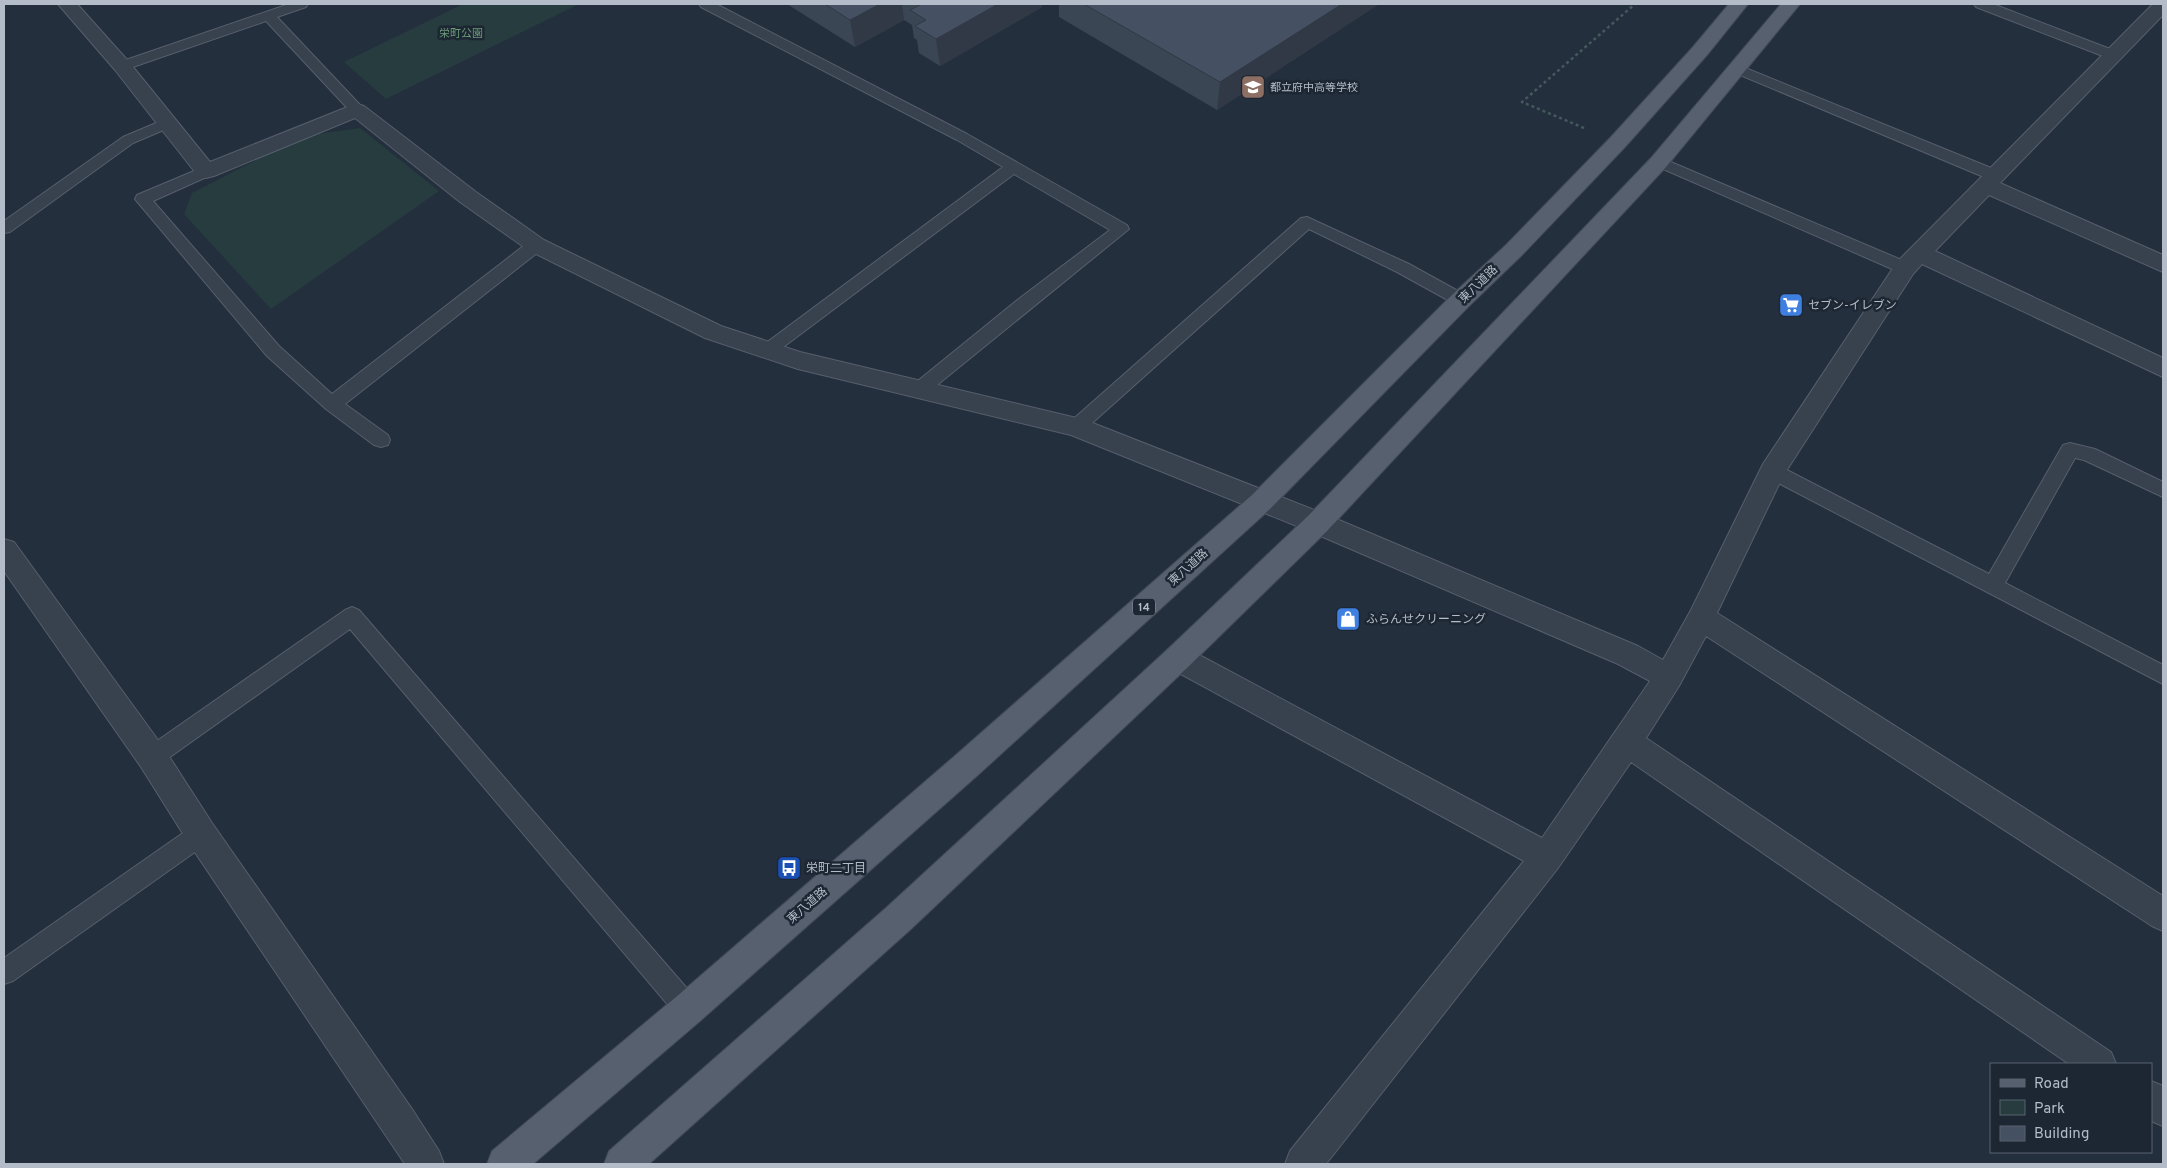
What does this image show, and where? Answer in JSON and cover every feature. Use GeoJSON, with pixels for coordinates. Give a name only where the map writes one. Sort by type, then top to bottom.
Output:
{"type":"FeatureCollection","features":[{"type":"Feature","properties":{"kind":"main road","name":"東八道路"},"geometry":{"type":"LineString","coordinates":[[505,1164],[688,1009],[968,764],[1261,502],[1461,300],[1514,250],[1618,142],[1700,51],[1739,4]]}},
{"type":"Feature","properties":{"kind":"main road"},"geometry":{"type":"LineString","coordinates":[[622,1164],[899,918],[1178,658],[1318,523],[1659,162],[1790,4]]}},
{"type":"Feature","properties":{"kind":"street"},"geometry":{"type":"LineString","coordinates":[[67,4],[122,66],[206,171],[357,110],[468,197],[536,244],[713,332],[798,360],[1076,426],[1261,502],[1318,523],[1628,655],[1669,677]]}},
{"type":"Feature","properties":{"kind":"street"},"geometry":{"type":"LineString","coordinates":[[1303,1164],[1547,857],[1628,742],[1669,677],[1701,618],[1772,471],[1912,261],[2163,4]]}},
{"type":"Feature","properties":{"kind":"street"},"geometry":{"type":"LineString","coordinates":[[1991,180],[2163,264]]}},
{"type":"Feature","properties":{"kind":"street"},"geometry":{"type":"LineString","coordinates":[[1912,261],[2163,368]]}},
{"type":"Feature","properties":{"kind":"street"},"geometry":{"type":"LineString","coordinates":[[4,550],[152,756],[201,834],[426,1164]]}},
{"type":"Feature","properties":{"kind":"street"},"geometry":{"type":"LineString","coordinates":[[1701,618],[2163,915]]}},
{"type":"Feature","properties":{"kind":"street"},"geometry":{"type":"LineString","coordinates":[[1178,658],[1547,857]]}},
{"type":"Feature","properties":{"kind":"street"},"geometry":{"type":"LineString","coordinates":[[1628,742],[2098,1063]]}},
{"type":"Feature","properties":{"kind":"street"},"geometry":{"type":"LineString","coordinates":[[2152,1100],[2163,1108]]}},
{"type":"Feature","properties":{"kind":"lane"},"geometry":{"type":"LineString","coordinates":[[122,66],[301,4]]}},
{"type":"Feature","properties":{"kind":"lane"},"geometry":{"type":"LineString","coordinates":[[706,4],[953,133],[1121,229],[1026,302],[920,389]]}},
{"type":"Feature","properties":{"kind":"lane"},"geometry":{"type":"LineString","coordinates":[[1981,4],[2113,55]]}},
{"type":"Feature","properties":{"kind":"lane"},"geometry":{"type":"LineString","coordinates":[[268,15],[357,110]]}},
{"type":"Feature","properties":{"kind":"lane"},"geometry":{"type":"LineString","coordinates":[[1738,69],[1991,180]]}},
{"type":"Feature","properties":{"kind":"lane"},"geometry":{"type":"LineString","coordinates":[[4,228],[128,140],[168,123]]}},
{"type":"Feature","properties":{"kind":"lane"},"geometry":{"type":"LineString","coordinates":[[1659,162],[1912,261]]}},
{"type":"Feature","properties":{"kind":"lane"},"geometry":{"type":"LineString","coordinates":[[768,350],[1013,167]]}},
{"type":"Feature","properties":{"kind":"lane"},"geometry":{"type":"LineString","coordinates":[[206,171],[143,200],[273,351],[332,404],[382,440]]}},
{"type":"Feature","properties":{"kind":"lane"},"geometry":{"type":"LineString","coordinates":[[1076,426],[1307,222],[1403,268],[1461,300]]}},
{"type":"Feature","properties":{"kind":"lane"},"geometry":{"type":"LineString","coordinates":[[332,404],[536,244]]}},
{"type":"Feature","properties":{"kind":"lane"},"geometry":{"type":"LineString","coordinates":[[1992,585],[2070,450],[2088,454],[2163,490]]}},
{"type":"Feature","properties":{"kind":"lane"},"geometry":{"type":"LineString","coordinates":[[1772,471],[2163,675]]}},
{"type":"Feature","properties":{"kind":"lane"},"geometry":{"type":"LineString","coordinates":[[152,756],[352,616],[688,1009]]}},
{"type":"Feature","properties":{"kind":"lane"},"geometry":{"type":"LineString","coordinates":[[4,972],[201,834]]}},
{"type":"Feature","properties":{"kind":"path"},"geometry":{"type":"LineString","coordinates":[[1618,142],[1522,102],[1635,4]]}},
{"type":"Feature","properties":{"kind":"green space","name":"栄町公園"},"geometry":{"type":"Polygon","coordinates":[[[463,4],[579,4],[386,99],[344,62],[463,4]]]}},
{"type":"Feature","properties":{"kind":"green space"},"geometry":{"type":"Polygon","coordinates":[[[360,128],[439,191],[271,309],[184,214],[192,193],[303,136],[360,128]]]}},
{"type":"Feature","properties":{"kind":"building"},"geometry":{"type":"Polygon","coordinates":[[[825,4],[880,4],[850,20],[825,4]]]}},
{"type":"Feature","properties":{"kind":"building"},"geometry":{"type":"Polygon","coordinates":[[[919,4],[998,4],[936,39],[915,26],[926,20],[910,10],[919,4]]]}},
{"type":"Feature","properties":{"kind":"building"},"geometry":{"type":"Polygon","coordinates":[[[1084,4],[1342,4],[1220,82],[1084,4]]]}},
{"type":"Feature","properties":{"kind":"place","name":"都立府中高等学校"},"geometry":{"type":"Point","coordinates":[1253,87]}},
{"type":"Feature","properties":{"kind":"place","name":"セブン-イレブン"},"geometry":{"type":"Point","coordinates":[1791,305]}},
{"type":"Feature","properties":{"kind":"place","name":"ふらんせクリーニング"},"geometry":{"type":"Point","coordinates":[1348,619]}},
{"type":"Feature","properties":{"kind":"place","name":"栄町二丁目"},"geometry":{"type":"Point","coordinates":[789,868]}}]}
